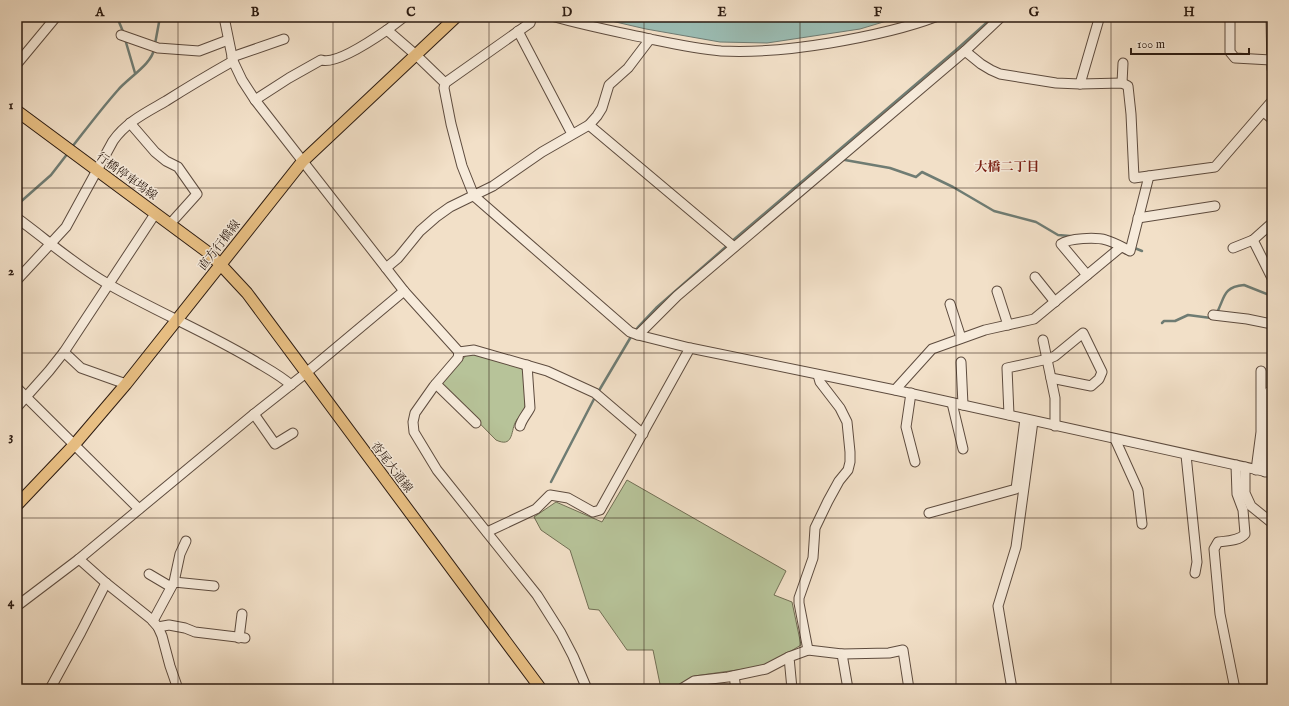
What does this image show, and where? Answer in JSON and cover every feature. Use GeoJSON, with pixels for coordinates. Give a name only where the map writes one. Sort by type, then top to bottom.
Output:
{"type":"FeatureCollection","features":[{"type":"Feature","properties":{"kind":"main road","name":"直方行橋線"},"geometry":{"type":"LineString","coordinates":[[17,505],[74,445],[126,384],[302,162],[456,17]]}},
{"type":"Feature","properties":{"kind":"main road","name":"行橋停車場線"},"geometry":{"type":"LineString","coordinates":[[17,111],[170,224],[220,264]]}},
{"type":"Feature","properties":{"kind":"main road","name":"沓尾大通線"},"geometry":{"type":"LineString","coordinates":[[220,264],[247,292],[540,689]]}},
{"type":"Feature","properties":{"kind":"street"},"geometry":{"type":"LineString","coordinates":[[17,64],[56,17]]}},
{"type":"Feature","properties":{"kind":"street"},"geometry":{"type":"LineString","coordinates":[[224,17],[232,59],[242,80],[255,100],[404,291],[459,352]]}},
{"type":"Feature","properties":{"kind":"street"},"geometry":{"type":"LineString","coordinates":[[255,100],[321,60],[326,62],[358,48],[387,30],[404,17]]}},
{"type":"Feature","properties":{"kind":"street"},"geometry":{"type":"LineString","coordinates":[[532,17],[530,23],[445,83],[444,88],[451,124],[462,166],[474,196],[630,332],[690,348],[952,402],[1269,473],[1269,392],[1272,392]]}},
{"type":"Feature","properties":{"kind":"street"},"geometry":{"type":"LineString","coordinates":[[555,17],[684,47],[748,52],[783,50],[862,38],[935,17]]}},
{"type":"Feature","properties":{"kind":"street"},"geometry":{"type":"LineString","coordinates":[[638,335],[677,296],[965,51],[1001,17]]}},
{"type":"Feature","properties":{"kind":"street"},"geometry":{"type":"LineString","coordinates":[[1230,17],[1230,52],[1235,58],[1272,64],[1271,17]]}},
{"type":"Feature","properties":{"kind":"street"},"geometry":{"type":"LineString","coordinates":[[1080,84],[1099,19]]}},
{"type":"Feature","properties":{"kind":"street"},"geometry":{"type":"LineString","coordinates":[[387,30],[416,54],[445,83]]}},
{"type":"Feature","properties":{"kind":"street"},"geometry":{"type":"LineString","coordinates":[[518,31],[572,134]]}},
{"type":"Feature","properties":{"kind":"street"},"geometry":{"type":"LineString","coordinates":[[122,35],[158,48],[199,51],[228,40]]}},
{"type":"Feature","properties":{"kind":"street"},"geometry":{"type":"LineString","coordinates":[[17,280],[66,227],[113,141],[119,132],[130,122],[232,59],[284,39]]}},
{"type":"Feature","properties":{"kind":"street"},"geometry":{"type":"LineString","coordinates":[[386,268],[398,258],[420,231],[450,207],[493,186],[542,152],[572,134],[589,126],[602,108],[609,85],[628,68],[650,39]]}},
{"type":"Feature","properties":{"kind":"street"},"geometry":{"type":"LineString","coordinates":[[965,51],[981,64],[1000,74],[1056,83],[1122,83],[1128,86],[1134,178],[1215,167],[1272,101]]}},
{"type":"Feature","properties":{"kind":"street"},"geometry":{"type":"LineString","coordinates":[[1122,63],[1122,83]]}},
{"type":"Feature","properties":{"kind":"street"},"geometry":{"type":"LineString","coordinates":[[1264,112],[1272,119]]}},
{"type":"Feature","properties":{"kind":"street"},"geometry":{"type":"LineString","coordinates":[[130,122],[155,152],[178,168],[197,194],[170,224]]}},
{"type":"Feature","properties":{"kind":"street"},"geometry":{"type":"LineString","coordinates":[[589,126],[734,247]]}},
{"type":"Feature","properties":{"kind":"street"},"geometry":{"type":"LineString","coordinates":[[1087,276],[1061,244],[1065,241],[1092,238],[1106,240],[1130,251],[1149,176]]}},
{"type":"Feature","properties":{"kind":"street"},"geometry":{"type":"LineString","coordinates":[[1138,218],[1215,206]]}},
{"type":"Feature","properties":{"kind":"street"},"geometry":{"type":"LineString","coordinates":[[17,407],[64,352],[155,214]]}},
{"type":"Feature","properties":{"kind":"street"},"geometry":{"type":"LineString","coordinates":[[17,218],[52,243],[73,261],[108,284],[239,352],[284,378],[291,385]]}},
{"type":"Feature","properties":{"kind":"street"},"geometry":{"type":"LineString","coordinates":[[1233,248],[1253,240],[1272,222]]}},
{"type":"Feature","properties":{"kind":"street"},"geometry":{"type":"LineString","coordinates":[[1253,240],[1272,278]]}},
{"type":"Feature","properties":{"kind":"street"},"geometry":{"type":"LineString","coordinates":[[895,390],[932,348],[985,330],[1034,319],[1121,247]]}},
{"type":"Feature","properties":{"kind":"street"},"geometry":{"type":"LineString","coordinates":[[1035,277],[1055,302]]}},
{"type":"Feature","properties":{"kind":"street"},"geometry":{"type":"LineString","coordinates":[[18,602],[79,559],[404,291]]}},
{"type":"Feature","properties":{"kind":"street"},"geometry":{"type":"LineString","coordinates":[[997,291],[1008,325]]}},
{"type":"Feature","properties":{"kind":"street"},"geometry":{"type":"LineString","coordinates":[[950,304],[961,338]]}},
{"type":"Feature","properties":{"kind":"street"},"geometry":{"type":"LineString","coordinates":[[1212,314],[1272,324]]}},
{"type":"Feature","properties":{"kind":"street"},"geometry":{"type":"LineString","coordinates":[[1009,415],[1007,368],[1048,359],[1055,356],[1083,334],[1102,372],[1099,379],[1091,386],[1051,378]]}},
{"type":"Feature","properties":{"kind":"street"},"geometry":{"type":"LineString","coordinates":[[1043,340],[1055,398],[1055,426]]}},
{"type":"Feature","properties":{"kind":"street"},"geometry":{"type":"LineString","coordinates":[[487,532],[536,509],[550,495],[568,498],[593,512],[600,510],[690,348]]}},
{"type":"Feature","properties":{"kind":"street"},"geometry":{"type":"LineString","coordinates":[[459,352],[474,350],[548,371],[595,393],[643,434]]}},
{"type":"Feature","properties":{"kind":"street"},"geometry":{"type":"LineString","coordinates":[[64,352],[81,368],[126,384]]}},
{"type":"Feature","properties":{"kind":"street"},"geometry":{"type":"LineString","coordinates":[[459,352],[458,358],[436,384],[415,413],[413,422],[414,432],[437,470],[537,595],[552,618],[573,656],[587,689]]}},
{"type":"Feature","properties":{"kind":"street"},"geometry":{"type":"LineString","coordinates":[[961,362],[963,405]]}},
{"type":"Feature","properties":{"kind":"street"},"geometry":{"type":"LineString","coordinates":[[520,426],[521,421],[530,408],[527,365]]}},
{"type":"Feature","properties":{"kind":"street"},"geometry":{"type":"LineString","coordinates":[[1256,470],[1261,432],[1261,371]]}},
{"type":"Feature","properties":{"kind":"street"},"geometry":{"type":"LineString","coordinates":[[808,650],[799,604],[812,558],[815,528],[828,501],[848,470],[850,457],[847,422],[840,408],[820,382],[818,375]]}},
{"type":"Feature","properties":{"kind":"street"},"geometry":{"type":"LineString","coordinates":[[436,384],[476,423]]}},
{"type":"Feature","properties":{"kind":"street"},"geometry":{"type":"LineString","coordinates":[[17,388],[139,509]]}},
{"type":"Feature","properties":{"kind":"street"},"geometry":{"type":"LineString","coordinates":[[911,394],[906,427],[914,462]]}},
{"type":"Feature","properties":{"kind":"street"},"geometry":{"type":"LineString","coordinates":[[952,402],[962,449]]}},
{"type":"Feature","properties":{"kind":"street"},"geometry":{"type":"LineString","coordinates":[[254,414],[275,444],[293,433]]}},
{"type":"Feature","properties":{"kind":"street"},"geometry":{"type":"LineString","coordinates":[[929,513],[1016,489],[1029,420]]}},
{"type":"Feature","properties":{"kind":"street"},"geometry":{"type":"LineString","coordinates":[[1012,689],[998,606],[1016,547],[1029,420]]}},
{"type":"Feature","properties":{"kind":"street"},"geometry":{"type":"LineString","coordinates":[[1115,439],[1138,490],[1142,524]]}},
{"type":"Feature","properties":{"kind":"street"},"geometry":{"type":"LineString","coordinates":[[1186,455],[1197,562],[1195,573]]}},
{"type":"Feature","properties":{"kind":"street"},"geometry":{"type":"LineString","coordinates":[[1240,466],[1245,493],[1251,506],[1272,523]]}},
{"type":"Feature","properties":{"kind":"street"},"geometry":{"type":"LineString","coordinates":[[1235,689],[1220,614],[1214,549],[1218,542],[1239,539],[1245,534],[1244,510],[1237,494],[1240,466]]}},
{"type":"Feature","properties":{"kind":"street"},"geometry":{"type":"LineString","coordinates":[[155,624],[173,584],[180,554],[186,541]]}},
{"type":"Feature","properties":{"kind":"street"},"geometry":{"type":"LineString","coordinates":[[79,559],[106,584],[155,624],[162,636],[178,689]]}},
{"type":"Feature","properties":{"kind":"street"},"geometry":{"type":"LineString","coordinates":[[149,574],[173,584],[214,586]]}},
{"type":"Feature","properties":{"kind":"street"},"geometry":{"type":"LineString","coordinates":[[50,689],[106,584]]}},
{"type":"Feature","properties":{"kind":"street"},"geometry":{"type":"LineString","coordinates":[[155,624],[185,628],[195,632],[242,638],[242,614]]}},
{"type":"Feature","properties":{"kind":"street"},"geometry":{"type":"LineString","coordinates":[[681,689],[694,681],[734,676],[766,669],[789,657],[808,650],[842,654],[889,653],[903,650],[909,689]]}},
{"type":"Feature","properties":{"kind":"street"},"geometry":{"type":"LineString","coordinates":[[842,654],[848,689]]}},
{"type":"Feature","properties":{"kind":"street"},"geometry":{"type":"LineString","coordinates":[[789,657],[792,689]]}},
{"type":"Feature","properties":{"kind":"street"},"geometry":{"type":"LineString","coordinates":[[734,676],[736,689]]}},
{"type":"Feature","properties":{"kind":"green space"},"geometry":{"type":"Polygon","coordinates":[[[468,353],[516,366],[522,369],[525,375],[525,410],[516,421],[510,438],[506,442],[496,440],[446,389],[442,383],[468,353]]]}},
{"type":"Feature","properties":{"kind":"green space"},"geometry":{"type":"Polygon","coordinates":[[[627,480],[786,571],[774,595],[792,602],[801,645],[766,666],[694,676],[673,689],[661,689],[653,650],[627,650],[599,610],[589,609],[570,550],[541,530],[534,517],[556,502],[602,522],[627,480]]]}},
{"type":"Feature","properties":{"kind":"water"},"geometry":{"type":"Polygon","coordinates":[[[594,17],[900,17],[860,29],[767,43],[720,42],[646,29],[594,17]]]}},
{"type":"Feature","properties":{"kind":"waterway"},"geometry":{"type":"LineString","coordinates":[[117,17],[124,34]]}},
{"type":"Feature","properties":{"kind":"waterway"},"geometry":{"type":"LineString","coordinates":[[155,44],[160,17]]}},
{"type":"Feature","properties":{"kind":"waterway"},"geometry":{"type":"LineString","coordinates":[[731,242],[993,17]]}},
{"type":"Feature","properties":{"kind":"waterway"},"geometry":{"type":"LineString","coordinates":[[125,39],[135,73]]}},
{"type":"Feature","properties":{"kind":"waterway"},"geometry":{"type":"LineString","coordinates":[[72,147],[122,85],[139,71],[149,60],[154,49]]}},
{"type":"Feature","properties":{"kind":"waterway"},"geometry":{"type":"LineString","coordinates":[[17,205],[51,175],[68,153]]}},
{"type":"Feature","properties":{"kind":"waterway"},"geometry":{"type":"LineString","coordinates":[[843,158],[845,160],[890,168],[916,177],[922,172],[953,187],[994,211],[1036,222],[1058,235],[1070,236]]}},
{"type":"Feature","properties":{"kind":"waterway"},"geometry":{"type":"LineString","coordinates":[[635,331],[656,308],[728,245]]}},
{"type":"Feature","properties":{"kind":"waterway"},"geometry":{"type":"LineString","coordinates":[[1132,247],[1142,251]]}},
{"type":"Feature","properties":{"kind":"waterway"},"geometry":{"type":"LineString","coordinates":[[1216,314],[1227,291],[1237,286],[1244,285],[1272,296]]}},
{"type":"Feature","properties":{"kind":"waterway"},"geometry":{"type":"LineString","coordinates":[[1162,323],[1164,321],[1175,321],[1188,315],[1211,318]]}},
{"type":"Feature","properties":{"kind":"waterway"},"geometry":{"type":"LineString","coordinates":[[551,482],[594,399],[632,335]]}},
{"type":"Feature","properties":{"kind":"district","name":"大橋二丁目"},"geometry":{"type":"Point","coordinates":[1007,166]}}]}
